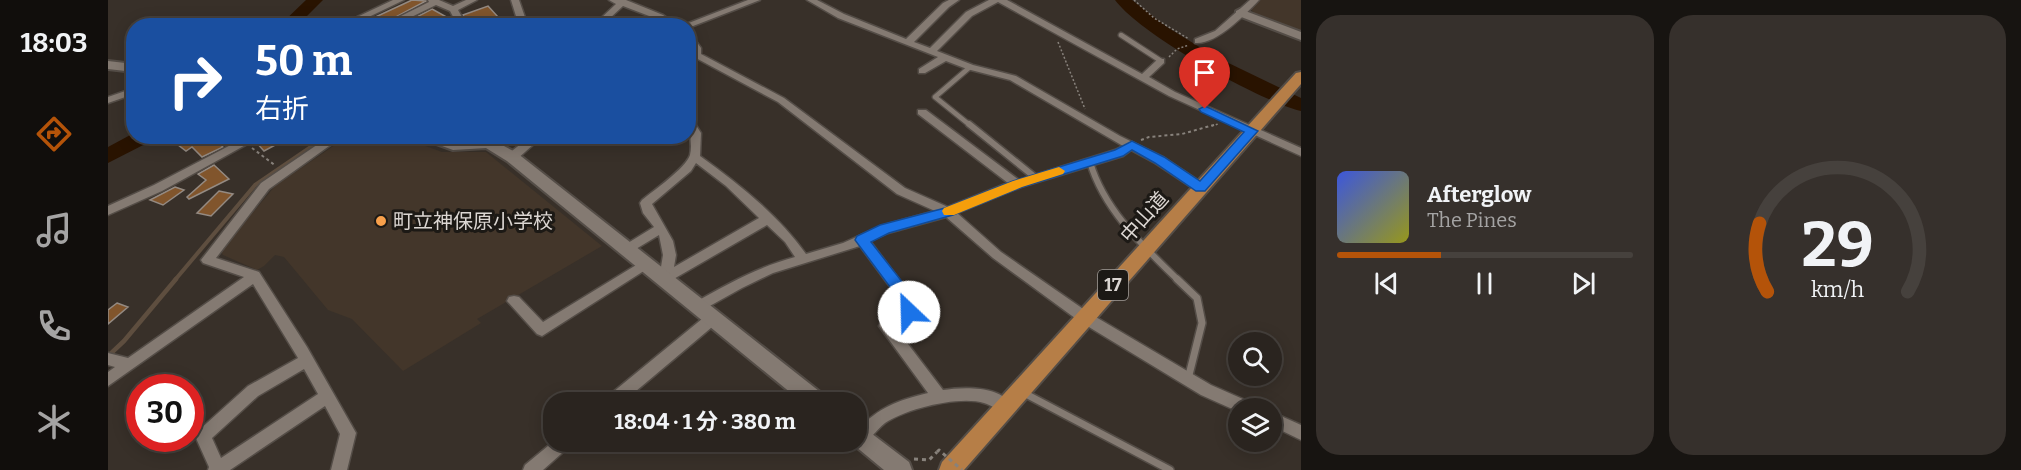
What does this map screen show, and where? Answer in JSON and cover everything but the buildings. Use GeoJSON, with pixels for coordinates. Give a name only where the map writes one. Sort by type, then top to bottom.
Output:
{"type":"FeatureCollection","features":[{"type":"Feature","properties":{"kind":"highway","name":"中山道"},"geometry":{"type":"LineString","coordinates":[[950,470],[1301,76]]}},
{"type":"Feature","properties":{"kind":"street"},"geometry":{"type":"LineString","coordinates":[[360,18],[399,0]]}},
{"type":"Feature","properties":{"kind":"street"},"geometry":{"type":"LineString","coordinates":[[453,9],[473,0]]}},
{"type":"Feature","properties":{"kind":"street"},"geometry":{"type":"LineString","coordinates":[[515,0],[521,18]]}},
{"type":"Feature","properties":{"kind":"street"},"geometry":{"type":"LineString","coordinates":[[723,0],[731,7]]}},
{"type":"Feature","properties":{"kind":"street"},"geometry":{"type":"LineString","coordinates":[[696,21],[731,7],[756,0]]}},
{"type":"Feature","properties":{"kind":"street"},"geometry":{"type":"LineString","coordinates":[[811,0],[841,16],[970,67],[1013,78],[1159,160],[1201,188]]}},
{"type":"Feature","properties":{"kind":"street"},"geometry":{"type":"LineString","coordinates":[[908,42],[946,5],[955,0]]}},
{"type":"Feature","properties":{"kind":"street"},"geometry":{"type":"LineString","coordinates":[[932,51],[969,14],[995,0]]}},
{"type":"Feature","properties":{"kind":"street"},"geometry":{"type":"LineString","coordinates":[[1001,0],[1143,78],[1229,121],[1301,152]]}},
{"type":"Feature","properties":{"kind":"street"},"geometry":{"type":"LineString","coordinates":[[1195,42],[1218,33],[1253,0]]}},
{"type":"Feature","properties":{"kind":"street"},"geometry":{"type":"LineString","coordinates":[[401,18],[434,1],[453,9],[458,18]]}},
{"type":"Feature","properties":{"kind":"street"},"geometry":{"type":"LineString","coordinates":[[604,18],[618,1],[663,18]]}},
{"type":"Feature","properties":{"kind":"street"},"geometry":{"type":"LineString","coordinates":[[1240,13],[1301,36]]}},
{"type":"Feature","properties":{"kind":"street"},"geometry":{"type":"LineString","coordinates":[[922,71],[945,57]]}},
{"type":"Feature","properties":{"kind":"street"},"geometry":{"type":"LineString","coordinates":[[696,59],[781,100],[901,191],[948,212],[997,255],[1084,317],[1188,379],[1228,399]]}},
{"type":"Feature","properties":{"kind":"street"},"geometry":{"type":"LineString","coordinates":[[1143,78],[1161,61]]}},
{"type":"Feature","properties":{"kind":"street"},"geometry":{"type":"LineString","coordinates":[[108,65],[126,67]]}},
{"type":"Feature","properties":{"kind":"street"},"geometry":{"type":"LineString","coordinates":[[108,100],[126,94]]}},
{"type":"Feature","properties":{"kind":"street"},"geometry":{"type":"LineString","coordinates":[[922,112],[1017,184]]}},
{"type":"Feature","properties":{"kind":"street"},"geometry":{"type":"LineString","coordinates":[[108,211],[242,144]]}},
{"type":"Feature","properties":{"kind":"street"},"geometry":{"type":"LineString","coordinates":[[326,144],[265,186],[207,260],[255,276],[307,360],[348,433],[339,470]]}},
{"type":"Feature","properties":{"kind":"street"},"geometry":{"type":"LineString","coordinates":[[491,144],[512,157],[805,392]]}},
{"type":"Feature","properties":{"kind":"street"},"geometry":{"type":"LineString","coordinates":[[512,157],[528,144]]}},
{"type":"Feature","properties":{"kind":"street"},"geometry":{"type":"LineString","coordinates":[[665,279],[670,262],[670,246],[661,228],[646,209],[646,202],[687,168],[694,157],[695,144]]}},
{"type":"Feature","properties":{"kind":"street"},"geometry":{"type":"LineString","coordinates":[[699,307],[737,284],[770,269],[862,240],[885,229],[948,212],[1017,184],[1119,153],[1132,145]]}},
{"type":"Feature","properties":{"kind":"street"},"geometry":{"type":"LineString","coordinates":[[694,157],[730,183],[789,239],[803,259]]}},
{"type":"Feature","properties":{"kind":"street"},"geometry":{"type":"LineString","coordinates":[[665,279],[767,219]]}},
{"type":"Feature","properties":{"kind":"street"},"geometry":{"type":"LineString","coordinates":[[627,249],[661,228]]}},
{"type":"Feature","properties":{"kind":"street"},"geometry":{"type":"LineString","coordinates":[[862,240],[909,302],[909,312],[886,326],[939,397]]}},
{"type":"Feature","properties":{"kind":"street"},"geometry":{"type":"LineString","coordinates":[[514,301],[542,330],[646,264]]}},
{"type":"Feature","properties":{"kind":"street"},"geometry":{"type":"LineString","coordinates":[[108,380],[255,276]]}},
{"type":"Feature","properties":{"kind":"street"},"geometry":{"type":"LineString","coordinates":[[624,392],[713,318]]}},
{"type":"Feature","properties":{"kind":"street"},"geometry":{"type":"LineString","coordinates":[[108,359],[122,362],[127,366]]}},
{"type":"Feature","properties":{"kind":"street"},"geometry":{"type":"LineString","coordinates":[[307,360],[253,391],[203,436],[217,469],[327,396]]}},
{"type":"Feature","properties":{"kind":"street"},"geometry":{"type":"LineString","coordinates":[[867,429],[893,411],[939,397],[976,395],[986,397],[1005,407]]}},
{"type":"Feature","properties":{"kind":"street"},"geometry":{"type":"LineString","coordinates":[[1282,424],[1301,433]]}},
{"type":"Feature","properties":{"kind":"street"},"geometry":{"type":"LineString","coordinates":[[867,441],[908,465]]}},
{"type":"Feature","properties":{"kind":"street"},"geometry":{"type":"LineString","coordinates":[[531,470],[552,452]]}},
{"type":"Feature","properties":{"kind":"lane"},"geometry":{"type":"LineString","coordinates":[[1121,35],[1161,61]]}},
{"type":"Feature","properties":{"kind":"lane"},"geometry":{"type":"LineString","coordinates":[[970,67],[934,96],[1036,178]]}},
{"type":"Feature","properties":{"kind":"lane"},"geometry":{"type":"LineString","coordinates":[[1090,162],[1096,182],[1111,207],[1146,249],[1197,298],[1202,323],[1188,379]]}},
{"type":"Feature","properties":{"kind":"lane"},"geometry":{"type":"LineString","coordinates":[[1020,391],[1170,470]]}},
{"type":"Feature","properties":{"kind":"path"},"geometry":{"type":"LineString","coordinates":[[1134,0],[1154,18],[1195,42]]}},
{"type":"Feature","properties":{"kind":"path"},"geometry":{"type":"LineString","coordinates":[[1052,29],[1070,67],[1090,123]]}},
{"type":"Feature","properties":{"kind":"path"},"geometry":{"type":"LineString","coordinates":[[1177,49],[1195,42]]}},
{"type":"Feature","properties":{"kind":"path"},"geometry":{"type":"LineString","coordinates":[[1132,145],[1149,136],[1182,134],[1229,121]]}},
{"type":"Feature","properties":{"kind":"path"},"geometry":{"type":"LineString","coordinates":[[245,144],[278,168]]}},
{"type":"Feature","properties":{"kind":"path"},"geometry":{"type":"LineString","coordinates":[[908,465],[929,460],[939,450],[962,470]]}},
{"type":"Feature","properties":{"kind":"shaded area"},"geometry":{"type":"Polygon","coordinates":[[[1261,0],[1301,0],[1301,30],[1254,13],[1251,9],[1261,0]]]}},
{"type":"Feature","properties":{"kind":"shaded area"},"geometry":{"type":"Polygon","coordinates":[[[336,144],[420,144],[442,152],[486,152],[602,246],[477,319],[481,323],[403,371],[352,319],[328,310],[284,257],[275,255],[257,270],[223,255],[221,251],[275,186],[336,144]]]}},
{"type":"Feature","properties":{"kind":"waterway"},"geometry":{"type":"LineString","coordinates":[[296,18],[315,0]]}},
{"type":"Feature","properties":{"kind":"waterway"},"geometry":{"type":"LineString","coordinates":[[1123,0],[1161,31],[1207,60],[1301,105]]}},
{"type":"Feature","properties":{"kind":"waterway"},"geometry":{"type":"LineString","coordinates":[[108,156],[130,144]]}},
{"type":"Feature","properties":{"kind":"waterway"},"geometry":{"type":"LineString","coordinates":[[175,280],[255,185],[315,144]]}},
{"type":"Feature","properties":{"kind":"waterway"},"geometry":{"type":"LineString","coordinates":[[108,356],[124,341],[176,279]]}},
{"type":"Feature","properties":{"kind":"slow traffic"},"geometry":{"type":"LineString","coordinates":[[949,211],[1017,184],[1059,171]]}},
{"type":"Feature","properties":{"kind":"place","name":"町立神保原小学校"},"geometry":{"type":"Point","coordinates":[381,221]}},
{"type":"Feature","properties":{"kind":"route"},"geometry":{"type":"LineString","coordinates":[[909,312],[909,302],[862,240],[885,229],[948,212],[1017,184],[1119,153],[1132,145],[1201,188],[1252,131],[1205,109]]}}]}
